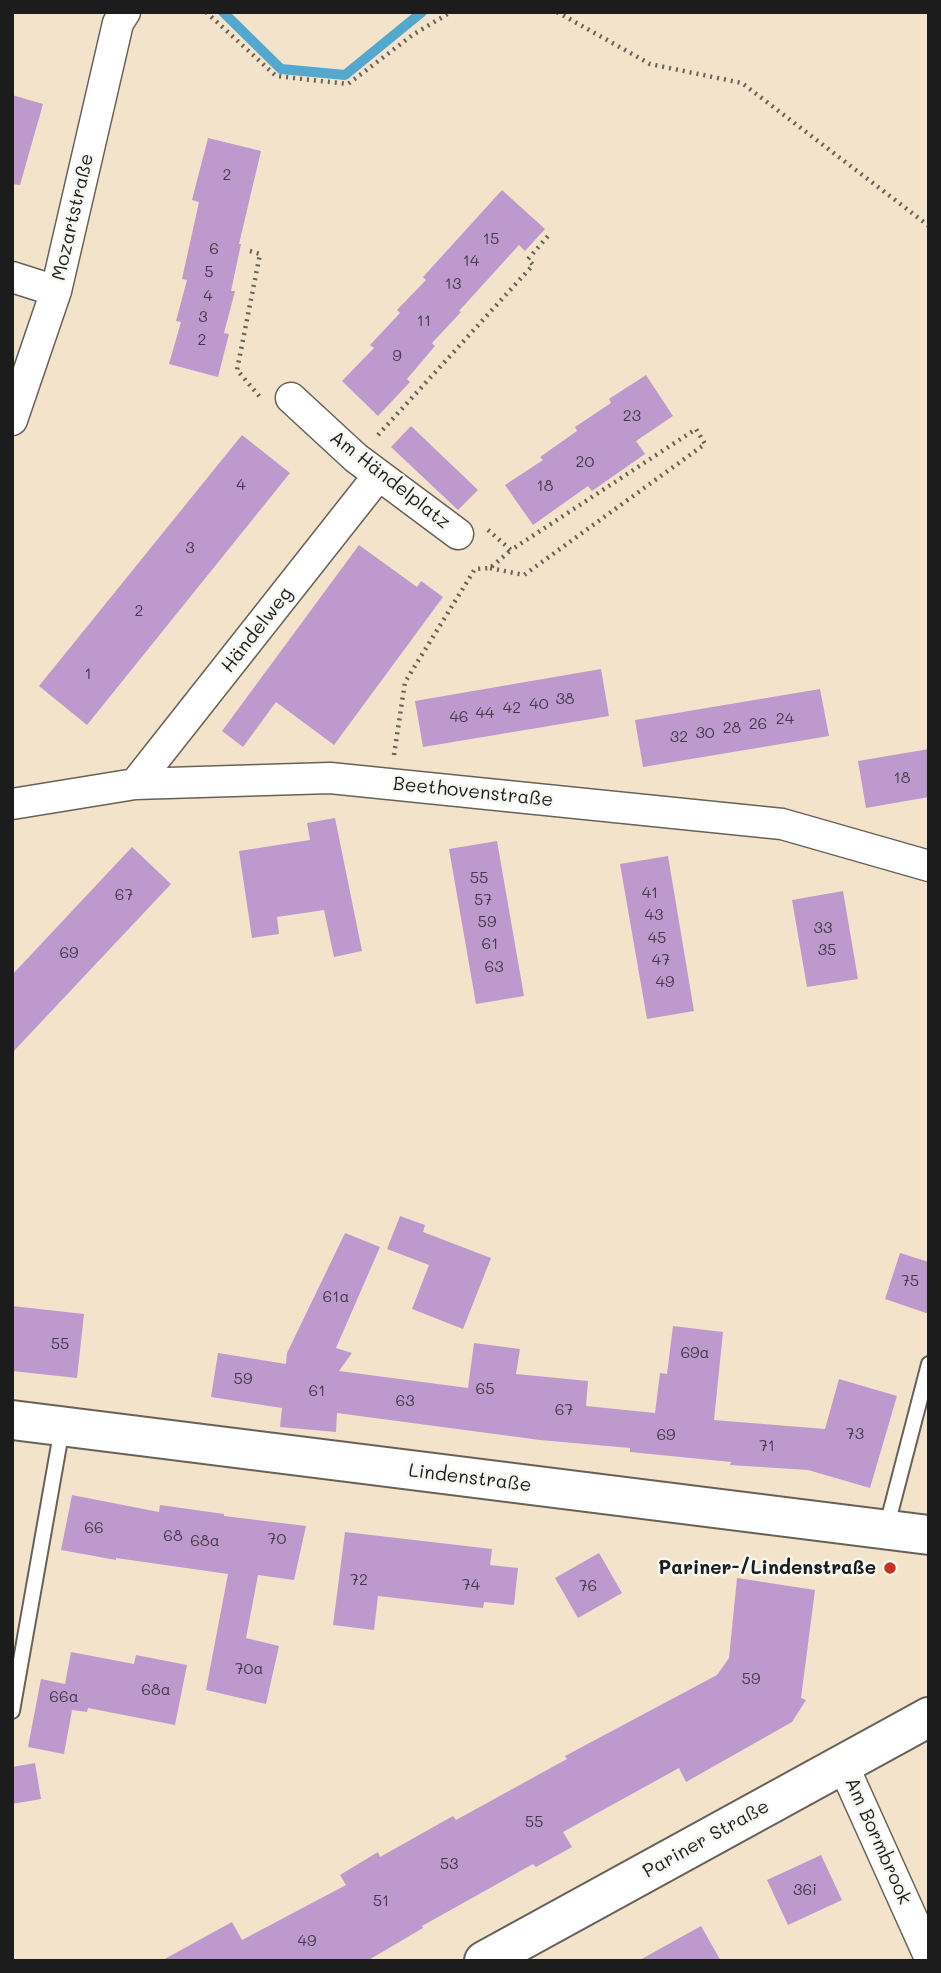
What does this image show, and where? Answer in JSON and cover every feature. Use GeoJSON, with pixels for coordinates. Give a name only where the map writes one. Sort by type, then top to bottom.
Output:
{"type":"FeatureCollection","features":[{"type":"Feature","properties":{"kind":"street","name":"Mozartstraße"},"geometry":{"type":"LineString","coordinates":[[12,420],[56,291],[118,23],[125,12]]}},
{"type":"Feature","properties":{"kind":"street"},"geometry":{"type":"LineString","coordinates":[[12,277],[56,291]]}},
{"type":"Feature","properties":{"kind":"street","name":"Am Händelplatz"},"geometry":{"type":"LineString","coordinates":[[291,398],[367,467],[458,534]]}},
{"type":"Feature","properties":{"kind":"street","name":"Händelweg"},"geometry":{"type":"LineString","coordinates":[[135,784],[367,467]]}},
{"type":"Feature","properties":{"kind":"street","name":"Beethovenstraße"},"geometry":{"type":"LineString","coordinates":[[12,804],[135,784],[330,778],[782,824],[929,866]]}},
{"type":"Feature","properties":{"kind":"street","name":"Lindenstraße"},"geometry":{"type":"LineString","coordinates":[[12,1420],[929,1535]]}},
{"type":"Feature","properties":{"kind":"street","name":"Pariner Straße"},"geometry":{"type":"LineString","coordinates":[[484,1961],[929,1717]]}},
{"type":"Feature","properties":{"kind":"street","name":"Am Bormbrook"},"geometry":{"type":"LineString","coordinates":[[844,1765],[929,1955]]}},
{"type":"Feature","properties":{"kind":"lane"},"geometry":{"type":"LineString","coordinates":[[885,1531],[929,1364]]}},
{"type":"Feature","properties":{"kind":"lane"},"geometry":{"type":"LineString","coordinates":[[12,1711],[62,1426]]}},
{"type":"Feature","properties":{"kind":"path"},"geometry":{"type":"LineString","coordinates":[[206,12],[276,76],[348,84],[414,34],[451,12]]}},
{"type":"Feature","properties":{"kind":"path"},"geometry":{"type":"LineString","coordinates":[[557,12],[650,64],[742,83],[929,226]]}},
{"type":"Feature","properties":{"kind":"path"},"geometry":{"type":"LineString","coordinates":[[367,467],[533,265],[528,259],[549,235]]}},
{"type":"Feature","properties":{"kind":"path"},"geometry":{"type":"LineString","coordinates":[[250,251],[260,254],[237,370],[274,412],[291,398]]}},
{"type":"Feature","properties":{"kind":"path"},"geometry":{"type":"LineString","coordinates":[[390,784],[405,681],[475,569],[490,568],[524,575],[705,444],[703,439],[696,429],[511,550],[490,568]]}},
{"type":"Feature","properties":{"kind":"path"},"geometry":{"type":"LineString","coordinates":[[458,534],[473,517],[511,550]]}},
{"type":"Feature","properties":{"kind":"building"},"geometry":{"type":"Polygon","coordinates":[[[12,95],[43,104],[20,185],[12,184],[12,95]]]}},
{"type":"Feature","properties":{"kind":"building"},"geometry":{"type":"Polygon","coordinates":[[[208,138],[261,151],[239,244],[231,291],[235,291],[224,333],[229,334],[218,377],[169,364],[181,322],[176,321],[187,280],[182,279],[199,202],[192,200],[208,138]]]}},
{"type":"Feature","properties":{"kind":"building"},"geometry":{"type":"Polygon","coordinates":[[[502,190],[545,229],[525,251],[519,245],[459,311],[461,312],[432,343],[435,346],[407,379],[410,382],[378,416],[342,381],[374,348],[370,345],[400,313],[397,310],[426,280],[423,277],[502,190]]]}},
{"type":"Feature","properties":{"kind":"building"},"geometry":{"type":"Polygon","coordinates":[[[646,375],[673,416],[636,441],[645,454],[592,491],[588,486],[533,525],[505,485],[543,460],[540,457],[577,431],[575,427],[611,403],[609,399],[646,375]]]}},
{"type":"Feature","properties":{"kind":"building"},"geometry":{"type":"Polygon","coordinates":[[[411,426],[478,490],[458,510],[391,447],[411,426]]]}},
{"type":"Feature","properties":{"kind":"building"},"geometry":{"type":"Polygon","coordinates":[[[242,435],[290,473],[87,725],[39,686],[242,435]]]}},
{"type":"Feature","properties":{"kind":"building"},"geometry":{"type":"Polygon","coordinates":[[[359,545],[417,587],[421,581],[443,597],[334,745],[276,702],[243,747],[222,731],[359,545]]]}},
{"type":"Feature","properties":{"kind":"building"},"geometry":{"type":"Polygon","coordinates":[[[601,669],[609,716],[423,747],[415,701],[601,669]]]}},
{"type":"Feature","properties":{"kind":"building"},"geometry":{"type":"Polygon","coordinates":[[[820,689],[829,736],[643,767],[635,720],[820,689]]]}},
{"type":"Feature","properties":{"kind":"building"},"geometry":{"type":"Polygon","coordinates":[[[929,749],[929,797],[866,808],[858,761],[929,749]]]}},
{"type":"Feature","properties":{"kind":"building"},"geometry":{"type":"Polygon","coordinates":[[[335,818],[362,951],[334,957],[324,910],[277,917],[279,934],[252,938],[239,851],[310,840],[307,823],[335,818]]]}},
{"type":"Feature","properties":{"kind":"building"},"geometry":{"type":"Polygon","coordinates":[[[497,841],[524,996],[476,1004],[449,849],[497,841]]]}},
{"type":"Feature","properties":{"kind":"building"},"geometry":{"type":"Polygon","coordinates":[[[132,847],[171,884],[12,1053],[12,975],[132,847]]]}},
{"type":"Feature","properties":{"kind":"building"},"geometry":{"type":"Polygon","coordinates":[[[668,856],[694,1011],[647,1019],[620,864],[668,856]]]}},
{"type":"Feature","properties":{"kind":"building"},"geometry":{"type":"Polygon","coordinates":[[[843,891],[858,979],[807,987],[792,900],[843,891]]]}},
{"type":"Feature","properties":{"kind":"building"},"geometry":{"type":"Polygon","coordinates":[[[400,1216],[425,1225],[423,1232],[491,1258],[463,1329],[412,1309],[429,1265],[387,1249],[400,1216]]]}},
{"type":"Feature","properties":{"kind":"building"},"geometry":{"type":"Polygon","coordinates":[[[345,1233],[380,1247],[336,1348],[352,1353],[339,1371],[468,1388],[474,1343],[520,1349],[516,1374],[588,1381],[586,1406],[655,1413],[660,1373],[667,1374],[673,1326],[723,1332],[714,1420],[825,1429],[839,1379],[897,1396],[870,1488],[808,1470],[730,1465],[731,1462],[630,1452],[630,1448],[540,1440],[337,1413],[336,1432],[280,1427],[282,1408],[211,1397],[218,1353],[286,1364],[287,1353],[345,1233]]]}},
{"type":"Feature","properties":{"kind":"building"},"geometry":{"type":"Polygon","coordinates":[[[900,1253],[929,1262],[929,1314],[885,1299],[900,1253]]]}},
{"type":"Feature","properties":{"kind":"building"},"geometry":{"type":"Polygon","coordinates":[[[12,1306],[84,1314],[77,1378],[12,1371],[12,1306]]]}},
{"type":"Feature","properties":{"kind":"building"},"geometry":{"type":"Polygon","coordinates":[[[72,1495],[159,1512],[160,1505],[306,1526],[294,1580],[258,1575],[246,1638],[279,1646],[266,1704],[206,1690],[228,1574],[61,1550],[72,1495]]]}},
{"type":"Feature","properties":{"kind":"building"},"geometry":{"type":"Polygon","coordinates":[[[345,1532],[492,1549],[490,1565],[518,1568],[514,1605],[484,1602],[483,1608],[378,1596],[374,1630],[333,1625],[345,1532]]]}},
{"type":"Feature","properties":{"kind":"building"},"geometry":{"type":"Polygon","coordinates":[[[599,1553],[622,1593],[578,1618],[555,1578],[599,1553]]]}},
{"type":"Feature","properties":{"kind":"building"},"geometry":{"type":"Polygon","coordinates":[[[737,1578],[815,1590],[801,1698],[806,1700],[792,1722],[686,1782],[679,1768],[563,1832],[572,1847],[536,1867],[533,1864],[422,1926],[423,1928],[367,1961],[161,1961],[232,1922],[242,1940],[346,1885],[340,1875],[378,1852],[380,1857],[453,1816],[456,1820],[567,1759],[565,1756],[717,1675],[729,1658],[737,1578]]]}},
{"type":"Feature","properties":{"kind":"building"},"geometry":{"type":"Polygon","coordinates":[[[71,1652],[134,1664],[136,1655],[187,1665],[175,1725],[88,1708],[87,1712],[72,1710],[64,1754],[28,1747],[41,1679],[65,1684],[71,1652]]]}},
{"type":"Feature","properties":{"kind":"building"},"geometry":{"type":"Polygon","coordinates":[[[35,1763],[41,1799],[12,1804],[12,1767],[35,1763]]]}},
{"type":"Feature","properties":{"kind":"building"},"geometry":{"type":"Polygon","coordinates":[[[821,1855],[842,1900],[788,1925],[767,1880],[821,1855]]]}},
{"type":"Feature","properties":{"kind":"building"},"geometry":{"type":"Polygon","coordinates":[[[701,1926],[721,1961],[638,1961],[701,1926]]]}},
{"type":"Feature","properties":{"kind":"waterway"},"geometry":{"type":"LineString","coordinates":[[223,12],[281,69],[345,75],[422,12]]}},
{"type":"Feature","properties":{"kind":"place","name":"Pariner-/Lindenstraße"},"geometry":{"type":"Point","coordinates":[890,1568]}}]}
